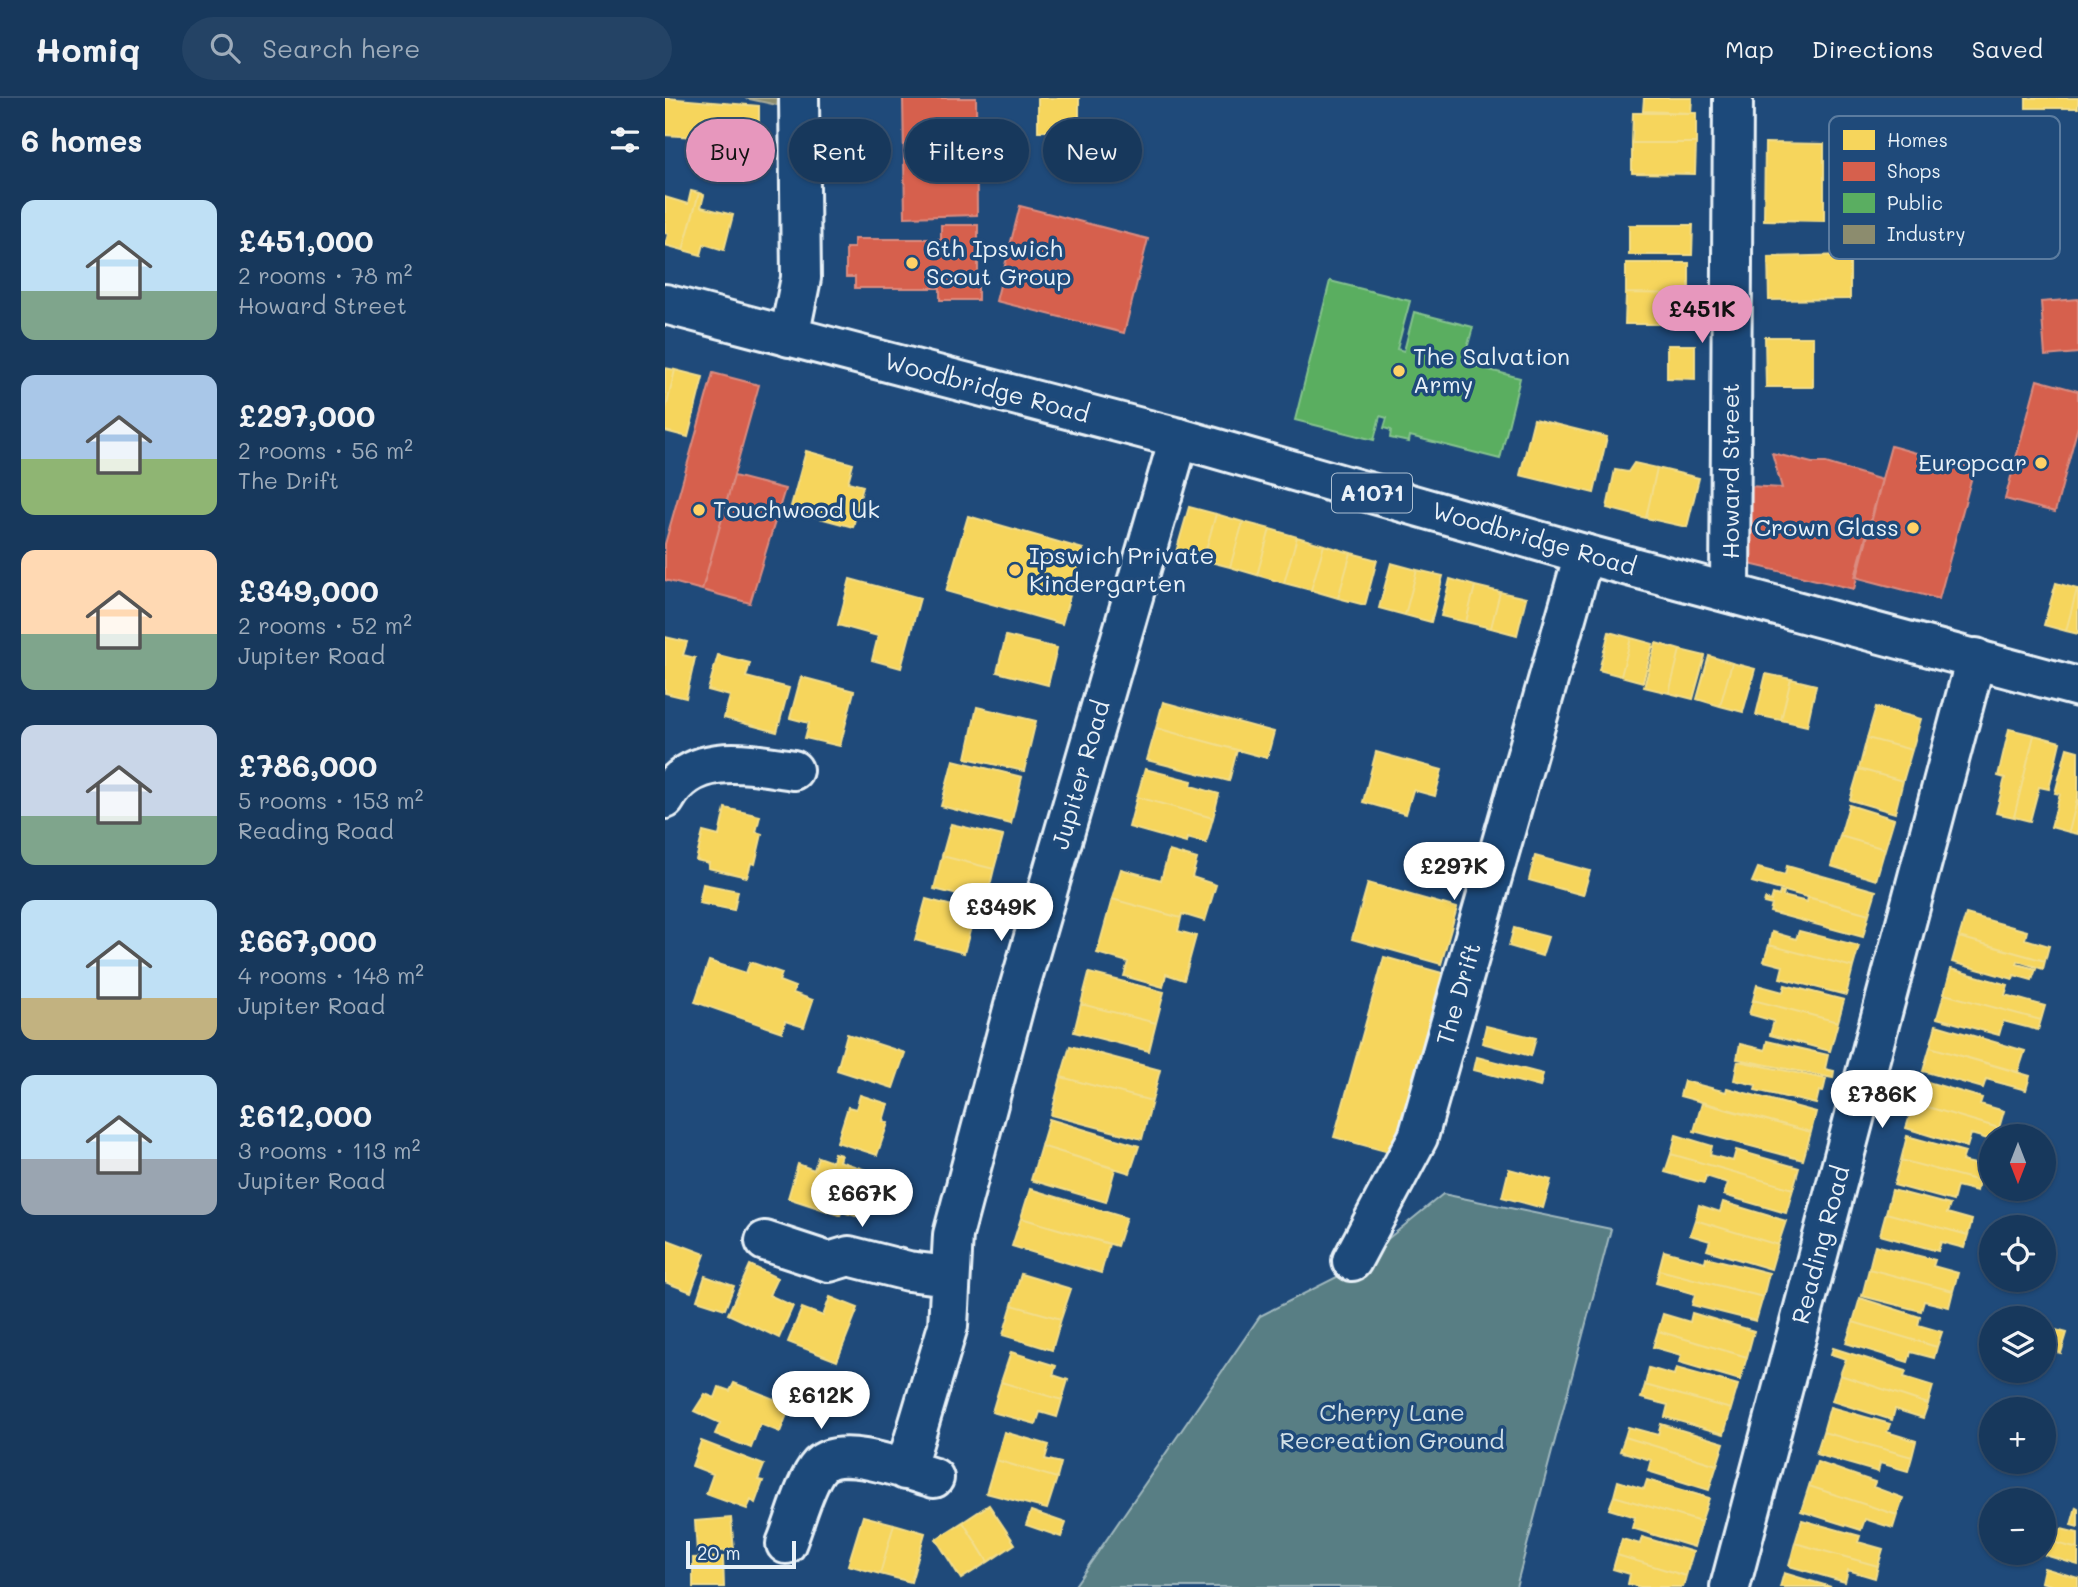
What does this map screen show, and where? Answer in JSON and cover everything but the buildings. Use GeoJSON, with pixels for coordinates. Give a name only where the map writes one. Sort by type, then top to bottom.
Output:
{"type":"FeatureCollection","features":[{"type":"Feature","properties":{"kind":"street"},"geometry":{"type":"LineString","coordinates":[[789,337],[801,278],[799,98]]}},
{"type":"Feature","properties":{"kind":"street","name":"Howard Street"},"geometry":{"type":"LineString","coordinates":[[1730,592],[1733,98]]}},
{"type":"Feature","properties":{"kind":"street","name":"Woodbridge Road"},"geometry":{"type":"LineString","coordinates":[[665,304],[1179,438],[1584,554],[2078,687]]}},
{"type":"Feature","properties":{"kind":"street","name":"Jupiter Road"},"geometry":{"type":"LineString","coordinates":[[786,1544],[813,1476],[822,1464],[837,1456],[920,1474],[948,1326],[953,1235],[1014,1006],[1179,438]]}},
{"type":"Feature","properties":{"kind":"street","name":"The Drift"},"geometry":{"type":"LineString","coordinates":[[1352,1261],[1418,1138],[1584,554]]}},
{"type":"Feature","properties":{"kind":"street","name":"Reading Road"},"geometry":{"type":"LineString","coordinates":[[1730,1587],[1976,658]]}},
{"type":"Feature","properties":{"kind":"street"},"geometry":{"type":"LineString","coordinates":[[665,799],[683,778],[705,766],[724,761],[793,770]]}},
{"type":"Feature","properties":{"kind":"street"},"geometry":{"type":"LineString","coordinates":[[765,1241],[829,1262],[849,1256],[908,1272],[949,1276]]}},
{"type":"Feature","properties":{"kind":"green space","name":"Cherry Lane Recreation Ground"},"geometry":{"type":"Polygon","coordinates":[[[1443,1194],[1611,1229],[1516,1587],[1074,1587],[1260,1316],[1347,1272],[1443,1194]]]}},
{"type":"Feature","properties":{"kind":"place","name":"6th Ipswich Scout Group"},"geometry":{"type":"Point","coordinates":[912,263]}},
{"type":"Feature","properties":{"kind":"place","name":"The Salvation Army"},"geometry":{"type":"Point","coordinates":[1399,371]}},
{"type":"Feature","properties":{"kind":"place","name":"Europcar"},"geometry":{"type":"Point","coordinates":[2041,463]}},
{"type":"Feature","properties":{"kind":"place","name":"Touchwood Uk"},"geometry":{"type":"Point","coordinates":[699,510]}},
{"type":"Feature","properties":{"kind":"place","name":"Crown Glass"},"geometry":{"type":"Point","coordinates":[1913,528]}},
{"type":"Feature","properties":{"kind":"place","name":"Ipswich Private Kindergarten"},"geometry":{"type":"Point","coordinates":[1015,570]}}]}
